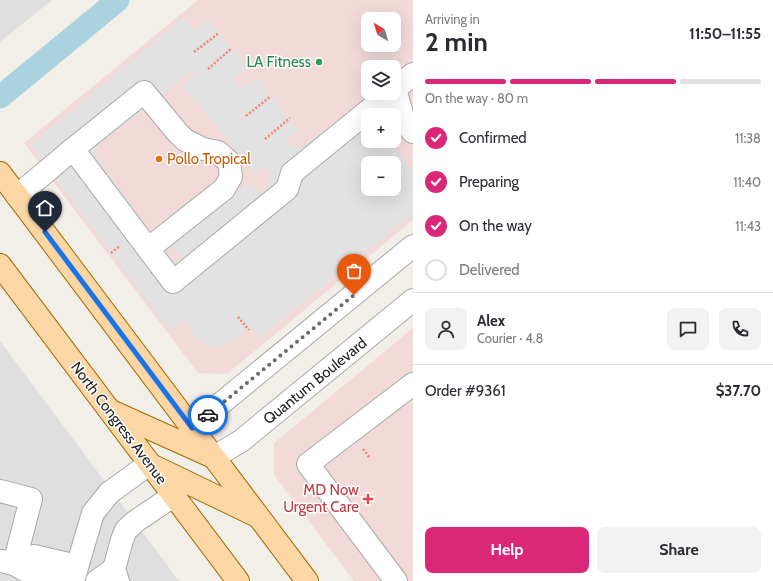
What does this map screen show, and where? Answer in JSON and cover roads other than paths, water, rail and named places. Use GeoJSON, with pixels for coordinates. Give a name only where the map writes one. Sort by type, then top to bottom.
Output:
{"type":"FeatureCollection","features":[{"type":"Feature","properties":{"kind":"main road"},"geometry":{"type":"LineString","coordinates":[[0,173],[307,581]]}},
{"type":"Feature","properties":{"kind":"main road","name":"North Congress Avenue"},"geometry":{"type":"LineString","coordinates":[[0,265],[238,581]]}},
{"type":"Feature","properties":{"kind":"main road"},"geometry":{"type":"LineString","coordinates":[[108,409],[214,457]]}},
{"type":"Feature","properties":{"kind":"main road"},"geometry":{"type":"LineString","coordinates":[[149,464],[258,517]]}},
{"type":"Feature","properties":{"kind":"street"},"geometry":{"type":"LineString","coordinates":[[401,84],[413,74]]}},
{"type":"Feature","properties":{"kind":"street"},"geometry":{"type":"LineString","coordinates":[[17,196],[144,92],[185,140],[203,149],[218,152],[229,162],[231,177],[224,189],[148,249]]}},
{"type":"Feature","properties":{"kind":"street"},"geometry":{"type":"LineString","coordinates":[[401,94],[413,101]]}},
{"type":"Feature","properties":{"kind":"street"},"geometry":{"type":"LineString","coordinates":[[73,150],[173,282],[287,189],[292,173],[381,100]]}},
{"type":"Feature","properties":{"kind":"street"},"geometry":{"type":"LineString","coordinates":[[397,100],[404,121],[413,132]]}},
{"type":"Feature","properties":{"kind":"street"},"geometry":{"type":"LineString","coordinates":[[192,428],[413,246]]}},
{"type":"Feature","properties":{"kind":"street","name":"Quantum Boulevard"},"geometry":{"type":"LineString","coordinates":[[214,457],[241,441],[413,300]]}},
{"type":"Feature","properties":{"kind":"street"},"geometry":{"type":"LineString","coordinates":[[396,581],[308,464],[413,384]]}},
{"type":"Feature","properties":{"kind":"street"},"geometry":{"type":"LineString","coordinates":[[7,562],[34,556],[71,576],[93,513],[109,493],[149,464]]}},
{"type":"Feature","properties":{"kind":"street"},"geometry":{"type":"LineString","coordinates":[[0,491],[31,499],[7,562]]}},
{"type":"Feature","properties":{"kind":"street"},"geometry":{"type":"LineString","coordinates":[[97,581],[116,575],[120,545],[126,530],[136,521],[173,496]]}},
{"type":"Feature","properties":{"kind":"waterway"},"geometry":{"type":"LineString","coordinates":[[0,97],[118,0]]}},
{"type":"Feature","properties":{"kind":"place","name":"LA Fitness"},"geometry":{"type":"Point","coordinates":[319,62]}},
{"type":"Feature","properties":{"kind":"place","name":"Pollo Tropical"},"geometry":{"type":"Point","coordinates":[159,159]}},
{"type":"Feature","properties":{"kind":"place","name":"MD Now Urgent Care"},"geometry":{"type":"Point","coordinates":[368,499]}}]}
